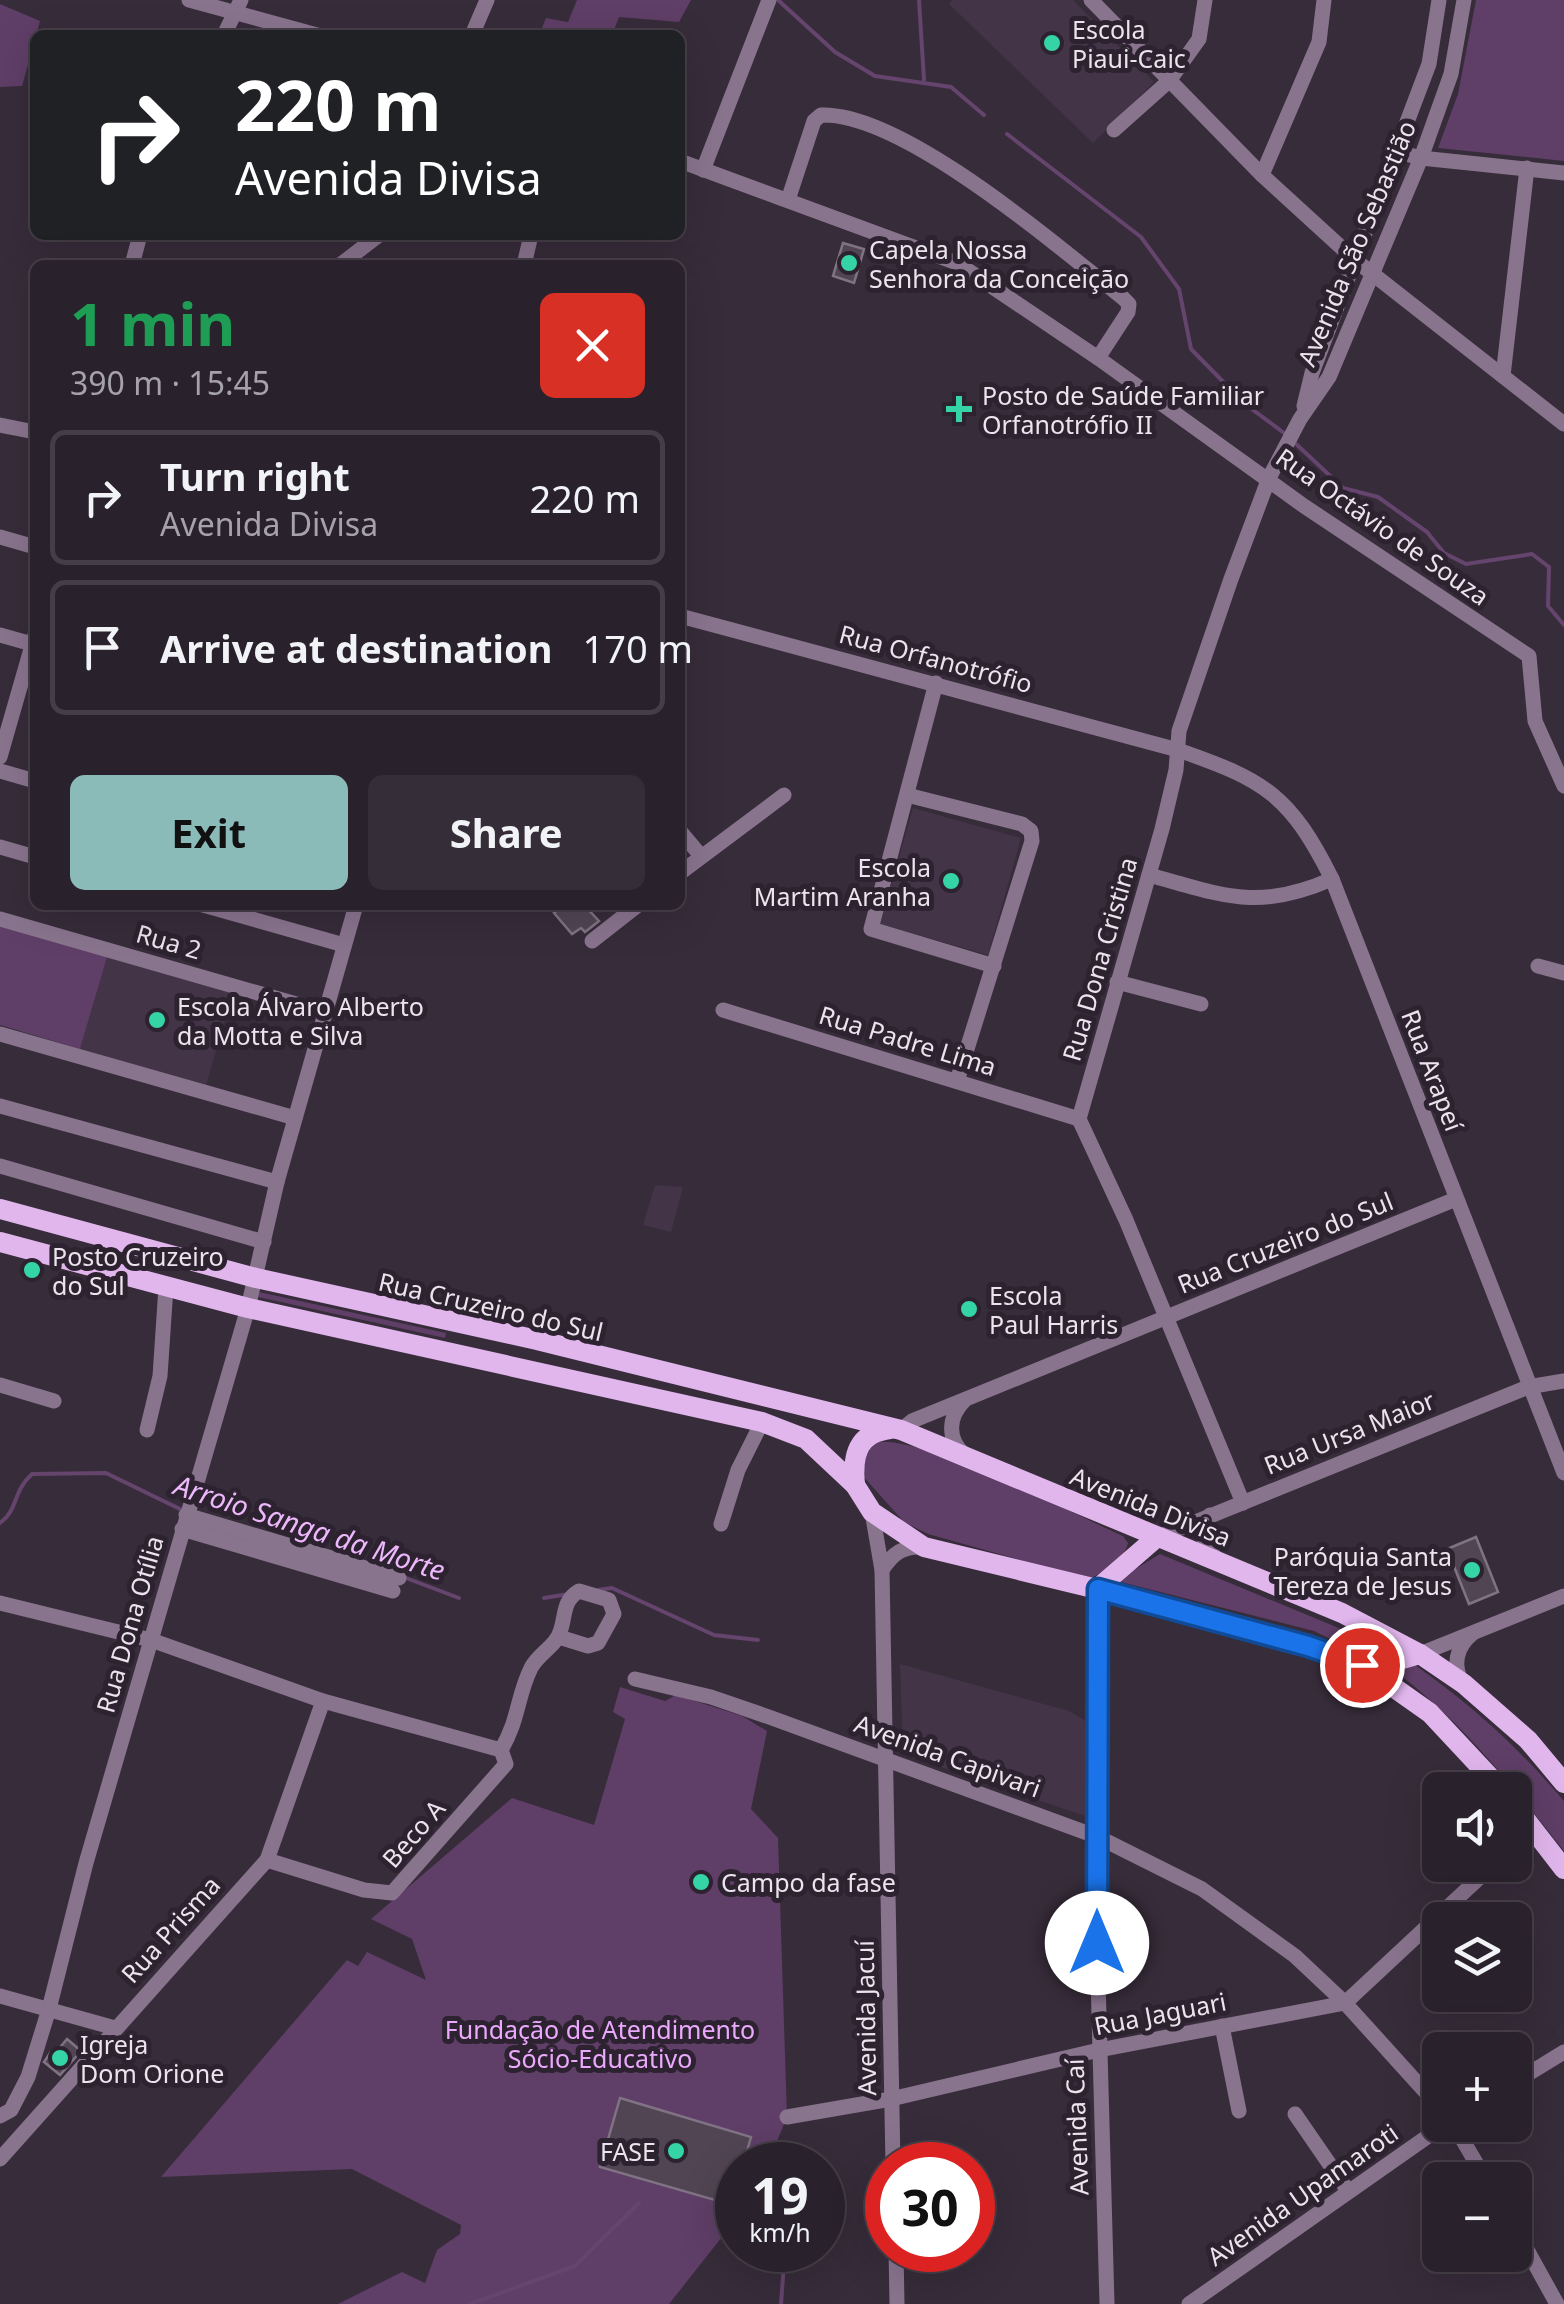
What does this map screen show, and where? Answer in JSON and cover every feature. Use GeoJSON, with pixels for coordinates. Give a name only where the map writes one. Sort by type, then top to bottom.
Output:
{"type":"FeatureCollection","features":[{"type":"Feature","properties":{"kind":"main road","name":"Rua Cruzeiro do Sul"},"geometry":{"type":"LineString","coordinates":[[0,1209],[256,1278],[537,1340],[901,1430]]}},
{"type":"Feature","properties":{"kind":"main road","name":"Rua Cruzeiro do Sul"},"geometry":{"type":"LineString","coordinates":[[0,1242],[248,1308],[762,1422],[806,1440],[856,1485]]}},
{"type":"Feature","properties":{"kind":"main road","name":"Avenida Divisa"},"geometry":{"type":"LineString","coordinates":[[901,1430],[1342,1613],[1420,1654],[1464,1684],[1528,1740],[1564,1783]]}},
{"type":"Feature","properties":{"kind":"main road"},"geometry":{"type":"LineString","coordinates":[[901,1430],[878,1431],[858,1446],[854,1457],[856,1485],[872,1512],[924,1547],[1098,1589],[1308,1646],[1362,1665],[1430,1713],[1485,1772]]}},
{"type":"Feature","properties":{"kind":"main road"},"geometry":{"type":"LineString","coordinates":[[1098,1589],[1156,1538]]}},
{"type":"Feature","properties":{"kind":"main road"},"geometry":{"type":"LineString","coordinates":[[1362,1665],[1379,1666],[1420,1654]]}},
{"type":"Feature","properties":{"kind":"main road"},"geometry":{"type":"LineString","coordinates":[[1532,1827],[1564,1869]]}},
{"type":"Feature","properties":{"kind":"street"},"geometry":{"type":"LineString","coordinates":[[189,0],[238,6],[303,30]]}},
{"type":"Feature","properties":{"kind":"street"},"geometry":{"type":"LineString","coordinates":[[474,30],[486,0]]}},
{"type":"Feature","properties":{"kind":"street"},"geometry":{"type":"LineString","coordinates":[[1091,0],[1262,175],[1355,260],[1564,424]]}},
{"type":"Feature","properties":{"kind":"street"},"geometry":{"type":"LineString","coordinates":[[1114,130],[1169,81],[1199,39],[1205,0]]}},
{"type":"Feature","properties":{"kind":"street"},"geometry":{"type":"LineString","coordinates":[[1262,175],[1319,42],[1324,0]]}},
{"type":"Feature","properties":{"kind":"street","name":"Avenida São Sebastião"},"geometry":{"type":"LineString","coordinates":[[1293,432],[1429,64],[1439,0]]}},
{"type":"Feature","properties":{"kind":"street","name":"Avenida São Sebastião"},"geometry":{"type":"LineString","coordinates":[[1293,432],[1329,377],[1422,158],[1451,74],[1464,0]]}},
{"type":"Feature","properties":{"kind":"street"},"geometry":{"type":"LineString","coordinates":[[704,170],[767,4]]}},
{"type":"Feature","properties":{"kind":"street"},"geometry":{"type":"LineString","coordinates":[[226,30],[238,6]]}},
{"type":"Feature","properties":{"kind":"street"},"geometry":{"type":"LineString","coordinates":[[788,200],[814,121],[820,115],[891,135],[956,170],[1129,304],[1128,312],[1098,358]]}},
{"type":"Feature","properties":{"kind":"street"},"geometry":{"type":"LineString","coordinates":[[1398,152],[1564,173]]}},
{"type":"Feature","properties":{"kind":"street","name":"Rua Octávio de Souza"},"geometry":{"type":"LineString","coordinates":[[685,163],[957,263],[1098,358],[1304,506],[1529,656],[1535,722],[1564,786]]}},
{"type":"Feature","properties":{"kind":"street"},"geometry":{"type":"LineString","coordinates":[[1503,376],[1527,168]]}},
{"type":"Feature","properties":{"kind":"street"},"geometry":{"type":"LineString","coordinates":[[346,260],[372,240]]}},
{"type":"Feature","properties":{"kind":"street"},"geometry":{"type":"LineString","coordinates":[[0,416],[28,430]]}},
{"type":"Feature","properties":{"kind":"street"},"geometry":{"type":"LineString","coordinates":[[0,425],[28,430]]}},
{"type":"Feature","properties":{"kind":"street","name":"Rua Dona Cristina"},"geometry":{"type":"LineString","coordinates":[[1078,1119],[1149,875],[1179,731],[1269,478],[1293,432]]}},
{"type":"Feature","properties":{"kind":"street"},"geometry":{"type":"LineString","coordinates":[[0,537],[30,546]]}},
{"type":"Feature","properties":{"kind":"street","name":"Rua Orfanotrófio"},"geometry":{"type":"LineString","coordinates":[[685,617],[1178,750]]}},
{"type":"Feature","properties":{"kind":"street"},"geometry":{"type":"LineString","coordinates":[[0,635],[30,639]]}},
{"type":"Feature","properties":{"kind":"street"},"geometry":{"type":"LineString","coordinates":[[1,753],[29,678]]}},
{"type":"Feature","properties":{"kind":"street"},"geometry":{"type":"LineString","coordinates":[[936,683],[871,930],[994,966]]}},
{"type":"Feature","properties":{"kind":"street","name":"Rua Arapeí"},"geometry":{"type":"LineString","coordinates":[[1178,750],[1254,779],[1303,826],[1332,879],[1564,1473]]}},
{"type":"Feature","properties":{"kind":"street"},"geometry":{"type":"LineString","coordinates":[[0,771],[30,780]]}},
{"type":"Feature","properties":{"kind":"street"},"geometry":{"type":"LineString","coordinates":[[685,868],[784,795]]}},
{"type":"Feature","properties":{"kind":"street"},"geometry":{"type":"LineString","coordinates":[[907,795],[1022,824],[1031,831],[1032,841],[957,1081]]}},
{"type":"Feature","properties":{"kind":"street"},"geometry":{"type":"LineString","coordinates":[[685,837],[701,856]]}},
{"type":"Feature","properties":{"kind":"street"},"geometry":{"type":"LineString","coordinates":[[0,847],[30,856]]}},
{"type":"Feature","properties":{"kind":"street"},"geometry":{"type":"LineString","coordinates":[[1149,875],[1245,901],[1298,894],[1332,879]]}},
{"type":"Feature","properties":{"kind":"street"},"geometry":{"type":"LineString","coordinates":[[221,910],[344,945]]}},
{"type":"Feature","properties":{"kind":"street","name":"Rua Dona Otília"},"geometry":{"type":"LineString","coordinates":[[0,2116],[12,2110],[28,2077],[248,1308],[277,1182],[354,910]]}},
{"type":"Feature","properties":{"kind":"street"},"geometry":{"type":"LineString","coordinates":[[592,941],[632,910]]}},
{"type":"Feature","properties":{"kind":"street","name":"Rua 2"},"geometry":{"type":"LineString","coordinates":[[0,918],[324,1012]]}},
{"type":"Feature","properties":{"kind":"street"},"geometry":{"type":"LineString","coordinates":[[1538,966],[1564,973]]}},
{"type":"Feature","properties":{"kind":"street"},"geometry":{"type":"LineString","coordinates":[[1116,982],[1201,1004]]}},
{"type":"Feature","properties":{"kind":"street","name":"Rua Padre Lima"},"geometry":{"type":"LineString","coordinates":[[723,1010],[1078,1119]]}},
{"type":"Feature","properties":{"kind":"street"},"geometry":{"type":"LineString","coordinates":[[0,1034],[296,1118]]}},
{"type":"Feature","properties":{"kind":"street"},"geometry":{"type":"LineString","coordinates":[[0,1106],[277,1182]]}},
{"type":"Feature","properties":{"kind":"street"},"geometry":{"type":"LineString","coordinates":[[1078,1119],[1244,1502]]}},
{"type":"Feature","properties":{"kind":"street"},"geometry":{"type":"LineString","coordinates":[[0,1166],[264,1242]]}},
{"type":"Feature","properties":{"kind":"street","name":"Rua Cruzeiro do Sul"},"geometry":{"type":"LineString","coordinates":[[901,1430],[912,1421],[966,1398],[1456,1199]]}},
{"type":"Feature","properties":{"kind":"street"},"geometry":{"type":"LineString","coordinates":[[146,1430],[160,1376],[166,1287]]}},
{"type":"Feature","properties":{"kind":"street","name":"Rua Ursa Maior"},"geometry":{"type":"LineString","coordinates":[[1156,1538],[1528,1387],[1564,1381]]}},
{"type":"Feature","properties":{"kind":"street"},"geometry":{"type":"LineString","coordinates":[[0,1386],[54,1401]]}},
{"type":"Feature","properties":{"kind":"street"},"geometry":{"type":"LineString","coordinates":[[966,1398],[953,1415],[951,1426],[958,1448],[966,1456]]}},
{"type":"Feature","properties":{"kind":"street"},"geometry":{"type":"LineString","coordinates":[[720,1524],[742,1460],[762,1422]]}},
{"type":"Feature","properties":{"kind":"street","name":"Avenida Jacuí"},"geometry":{"type":"LineString","coordinates":[[872,1512],[882,1570],[892,2142]]}},
{"type":"Feature","properties":{"kind":"street"},"geometry":{"type":"LineString","coordinates":[[1210,1515],[1202,1532],[1204,1543],[1218,1560]]}},
{"type":"Feature","properties":{"kind":"street"},"geometry":{"type":"LineString","coordinates":[[184,1522],[396,1584]]}},
{"type":"Feature","properties":{"kind":"street"},"geometry":{"type":"LineString","coordinates":[[882,1570],[889,1559],[905,1548],[924,1547]]}},
{"type":"Feature","properties":{"kind":"street","name":"Avenida Caí"},"geometry":{"type":"LineString","coordinates":[[1098,1589],[1099,2050],[1106,2304]]}},
{"type":"Feature","properties":{"kind":"street"},"geometry":{"type":"LineString","coordinates":[[1420,1654],[1564,1596]]}},
{"type":"Feature","properties":{"kind":"street"},"geometry":{"type":"LineString","coordinates":[[0,1603],[151,1640],[323,1701],[501,1750],[513,1730],[523,1687],[537,1656],[559,1637]]}},
{"type":"Feature","properties":{"kind":"street"},"geometry":{"type":"LineString","coordinates":[[1464,1684],[1456,1661],[1466,1639],[1476,1631]]}},
{"type":"Feature","properties":{"kind":"street","name":"Avenida Capivari"},"geometry":{"type":"LineString","coordinates":[[634,1679],[761,1714],[1098,1836],[1202,1889],[1295,1956],[1346,2003],[1422,2088]]}},
{"type":"Feature","properties":{"kind":"street","name":"Rua Prisma"},"geometry":{"type":"LineString","coordinates":[[0,2159],[266,1860],[323,1701]]}},
{"type":"Feature","properties":{"kind":"street","name":"Beco A"},"geometry":{"type":"LineString","coordinates":[[266,1860],[364,1890],[392,1893],[506,1764],[501,1750]]}},
{"type":"Feature","properties":{"kind":"street"},"geometry":{"type":"LineString","coordinates":[[1346,2003],[1474,1882]]}},
{"type":"Feature","properties":{"kind":"street"},"geometry":{"type":"LineString","coordinates":[[0,1996],[114,2028]]}},
{"type":"Feature","properties":{"kind":"street","name":"Rua Jaguari"},"geometry":{"type":"LineString","coordinates":[[787,2118],[891,2099],[1099,2050],[1346,2003]]}},
{"type":"Feature","properties":{"kind":"street"},"geometry":{"type":"LineString","coordinates":[[1222,2026],[1240,2111]]}},
{"type":"Feature","properties":{"kind":"street"},"geometry":{"type":"LineString","coordinates":[[1532,2072],[1564,2052]]}},
{"type":"Feature","properties":{"kind":"street"},"geometry":{"type":"LineString","coordinates":[[1295,2114],[1348,2190]]}},
{"type":"Feature","properties":{"kind":"street","name":"Avenida Upamaroti"},"geometry":{"type":"LineString","coordinates":[[1188,2304],[1422,2140]]}},
{"type":"Feature","properties":{"kind":"street"},"geometry":{"type":"LineString","coordinates":[[1532,2258],[1558,2304]]}},
{"type":"Feature","properties":{"kind":"street"},"geometry":{"type":"LineString","coordinates":[[897,2272],[898,2304]]}},
{"type":"Feature","properties":{"kind":"shaded area","name":"Escola Piaui-Caic"},"geometry":{"type":"Polygon","coordinates":[[[952,0],[1073,0],[1154,82],[1093,143],[949,4],[952,0]]]}},
{"type":"Feature","properties":{"kind":"shaded area","name":"Escola Martim Aranha"},"geometry":{"type":"Polygon","coordinates":[[[913,808],[1021,838],[988,955],[880,924],[913,808]]]}},
{"type":"Feature","properties":{"kind":"shaded area","name":"Escola Álvaro Alberto da Motta e Silva"},"geometry":{"type":"Polygon","coordinates":[[[108,954],[233,991],[206,1086],[80,1049],[108,954]]]}},
{"type":"Feature","properties":{"kind":"shaded area"},"geometry":{"type":"Polygon","coordinates":[[[655,1185],[683,1187],[671,1232],[643,1225],[655,1185]]]}},
{"type":"Feature","properties":{"kind":"shaded area"},"geometry":{"type":"Polygon","coordinates":[[[900,1664],[1069,1711],[1091,1724],[1088,1817],[903,1754],[900,1664]]]}},
{"type":"Feature","properties":{"kind":"green space"},"geometry":{"type":"Polygon","coordinates":[[[577,0],[691,0],[679,22],[619,17],[614,30],[541,30],[546,18],[568,22],[577,0]]]}},
{"type":"Feature","properties":{"kind":"green space"},"geometry":{"type":"Polygon","coordinates":[[[1476,0],[1564,0],[1564,161],[1438,148],[1458,94],[1476,0]]]}},
{"type":"Feature","properties":{"kind":"green space"},"geometry":{"type":"Polygon","coordinates":[[[0,4],[40,21],[38,30],[30,30],[30,57],[22,86],[0,87],[0,4]]]}},
{"type":"Feature","properties":{"kind":"green space"},"geometry":{"type":"Polygon","coordinates":[[[0,922],[108,954],[80,1049],[0,1025],[0,922]]]}},
{"type":"Feature","properties":{"kind":"green space"},"geometry":{"type":"Polygon","coordinates":[[[259,1292],[446,1333],[445,1338],[258,1297],[259,1292]]]}},
{"type":"Feature","properties":{"kind":"green space"},"geometry":{"type":"Polygon","coordinates":[[[878,1442],[930,1451],[1000,1478],[1123,1536],[1128,1543],[1126,1549],[1112,1565],[1088,1579],[928,1534],[904,1522],[861,1474],[863,1455],[878,1442]]]}},
{"type":"Feature","properties":{"kind":"green space"},"geometry":{"type":"Polygon","coordinates":[[[1160,1554],[1389,1652],[1387,1656],[1369,1658],[1314,1631],[1121,1582],[1122,1577],[1160,1554]]]}},
{"type":"Feature","properties":{"kind":"green space"},"geometry":{"type":"Polygon","coordinates":[[[1415,1665],[1457,1696],[1529,1762],[1564,1801],[1564,1851],[1532,1811],[1532,1772],[1500,1772],[1465,1733],[1396,1672],[1415,1665]]]}},
{"type":"Feature","properties":{"kind":"green space","name":"Fundação de Atendimento Sócio-Educativo"},"geometry":{"type":"Polygon","coordinates":[[[620,1687],[665,1701],[676,1695],[742,1716],[767,1731],[751,1809],[778,1838],[787,2117],[777,2142],[715,2142],[715,2246],[669,2304],[338,2304],[402,2272],[425,2283],[437,2250],[460,2234],[461,2225],[352,2169],[161,2177],[347,1960],[358,1966],[367,1952],[426,1980],[412,1939],[371,1919],[512,1798],[594,1825],[625,1719],[613,1712],[620,1687]]]}},
{"type":"Feature","properties":{"kind":"building","name":"Capela Nossa Senhora da Conceição"},"geometry":{"type":"Polygon","coordinates":[[[843,243],[864,249],[854,283],[833,276],[843,243]]]}},
{"type":"Feature","properties":{"kind":"building"},"geometry":{"type":"Polygon","coordinates":[[[589,910],[599,921],[585,932],[581,928],[572,934],[554,913],[589,910]]]}},
{"type":"Feature","properties":{"kind":"building","name":"Paróquia Santa Tereza de Jesus"},"geometry":{"type":"Polygon","coordinates":[[[1476,1537],[1498,1592],[1469,1604],[1447,1549],[1476,1537]]]}},
{"type":"Feature","properties":{"kind":"building","name":"Igreja Dom Orione"},"geometry":{"type":"Polygon","coordinates":[[[67,2039],[81,2051],[60,2075],[44,2062],[67,2039]]]}},
{"type":"Feature","properties":{"kind":"building","name":"FASE"},"geometry":{"type":"Polygon","coordinates":[[[620,2098],[751,2137],[750,2142],[715,2142],[715,2200],[600,2167],[620,2098]]]}},
{"type":"Feature","properties":{"kind":"waterway"},"geometry":{"type":"LineString","coordinates":[[778,0],[835,52],[875,76],[951,87],[984,115]]}},
{"type":"Feature","properties":{"kind":"waterway"},"geometry":{"type":"LineString","coordinates":[[919,0],[924,80]]}},
{"type":"Feature","properties":{"kind":"waterway"},"geometry":{"type":"LineString","coordinates":[[1007,134],[1141,237],[1179,289],[1191,349],[1245,404],[1288,436]]}},
{"type":"Feature","properties":{"kind":"waterway"},"geometry":{"type":"LineString","coordinates":[[1295,443],[1343,488],[1378,497],[1427,532],[1444,553],[1466,564],[1532,554],[1549,567],[1548,606],[1564,625]]}},
{"type":"Feature","properties":{"kind":"waterway","name":"Arroio Sanga da Morte"},"geometry":{"type":"LineString","coordinates":[[0,1523],[32,1474],[106,1473],[182,1510]]}},
{"type":"Feature","properties":{"kind":"waterway","name":"Arroio Sanga da Morte"},"geometry":{"type":"LineString","coordinates":[[406,1578],[459,1598]]}},
{"type":"Feature","properties":{"kind":"waterway","name":"Arroio Sanga da Morte"},"geometry":{"type":"LineString","coordinates":[[598,1590],[612,1588],[714,1635],[758,1640]]}},
{"type":"Feature","properties":{"kind":"waterway","name":"Arroio Sanga da Morte"},"geometry":{"type":"LineString","coordinates":[[544,1598],[569,1594]]}},
{"type":"Feature","properties":{"kind":"waterway"},"geometry":{"type":"LineString","coordinates":[[470,2304],[575,2266],[639,2203]]}},
{"type":"Feature","properties":{"kind":"waterway"},"geometry":{"type":"LineString","coordinates":[[781,2304],[783,2272]]}},
{"type":"Feature","properties":{"kind":"place","name":"Escola Piaui-Caic"},"geometry":{"type":"Point","coordinates":[1052,43]}},
{"type":"Feature","properties":{"kind":"place","name":"Capela Nossa Senhora da Conceição"},"geometry":{"type":"Point","coordinates":[849,263]}},
{"type":"Feature","properties":{"kind":"place","name":"Posto de Saúde Familiar Orfanotrófio II"},"geometry":{"type":"Point","coordinates":[959,409]}},
{"type":"Feature","properties":{"kind":"place","name":"Escola Martim Aranha"},"geometry":{"type":"Point","coordinates":[951,881]}},
{"type":"Feature","properties":{"kind":"place","name":"Escola Álvaro Alberto da Motta e Silva"},"geometry":{"type":"Point","coordinates":[157,1020]}},
{"type":"Feature","properties":{"kind":"place","name":"Posto Cruzeiro do Sul"},"geometry":{"type":"Point","coordinates":[32,1270]}},
{"type":"Feature","properties":{"kind":"place","name":"Escola Paul Harris"},"geometry":{"type":"Point","coordinates":[969,1309]}},
{"type":"Feature","properties":{"kind":"place","name":"Paróquia Santa Tereza de Jesus"},"geometry":{"type":"Point","coordinates":[1472,1570]}},
{"type":"Feature","properties":{"kind":"place","name":"Campo da fase"},"geometry":{"type":"Point","coordinates":[701,1882]}},
{"type":"Feature","properties":{"kind":"place","name":"Igreja Dom Orione"},"geometry":{"type":"Point","coordinates":[60,2058]}},
{"type":"Feature","properties":{"kind":"place","name":"FASE"},"geometry":{"type":"Point","coordinates":[676,2151]}},
{"type":"Feature","properties":{"kind":"route"},"geometry":{"type":"LineString","coordinates":[[1097,1943],[1098,1589],[1308,1646],[1362,1665]]}}]}
